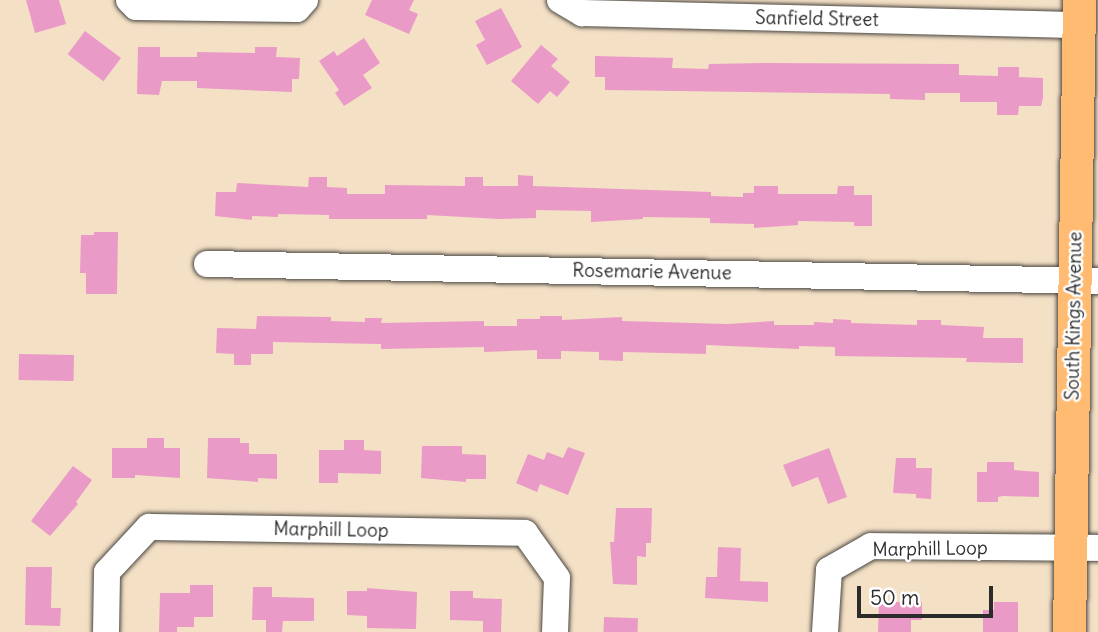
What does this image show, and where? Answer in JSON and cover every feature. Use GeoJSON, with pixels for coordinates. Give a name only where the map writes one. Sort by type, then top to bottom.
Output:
{"type":"FeatureCollection","features":[{"type":"Feature","properties":{"kind":"main road","name":"South Kings Avenue"},"geometry":{"type":"LineString","coordinates":[[1069,632],[1084,548],[1086,281],[1079,12]]}},
{"type":"Feature","properties":{"kind":"street"},"geometry":{"type":"LineString","coordinates":[[129,0],[136,6],[297,9],[305,0]]}},
{"type":"Feature","properties":{"kind":"street","name":"Sanfield Street"},"geometry":{"type":"LineString","coordinates":[[560,0],[582,13],[1079,12]]}},
{"type":"Feature","properties":{"kind":"street","name":"Rosemarie Avenue"},"geometry":{"type":"LineString","coordinates":[[207,264],[1086,281]]}},
{"type":"Feature","properties":{"kind":"street","name":"Marphill Loop"},"geometry":{"type":"LineString","coordinates":[[106,632],[107,572],[149,527],[524,533],[557,578],[555,632]]}},
{"type":"Feature","properties":{"kind":"street","name":"Marphill Loop"},"geometry":{"type":"LineString","coordinates":[[825,632],[829,570],[871,546],[1084,548]]}},
{"type":"Feature","properties":{"kind":"building"},"geometry":{"type":"Polygon","coordinates":[[[26,0],[59,0],[66,24],[35,33],[26,0]]]}},
{"type":"Feature","properties":{"kind":"building"},"geometry":{"type":"Polygon","coordinates":[[[372,0],[414,0],[409,10],[418,14],[409,34],[365,15],[372,0]]]}},
{"type":"Feature","properties":{"kind":"building"},"geometry":{"type":"Polygon","coordinates":[[[501,8],[522,47],[487,65],[476,45],[485,40],[475,21],[501,8]]]}},
{"type":"Feature","properties":{"kind":"building"},"geometry":{"type":"Polygon","coordinates":[[[85,31],[121,58],[103,81],[68,54],[85,31]]]}},
{"type":"Feature","properties":{"kind":"building"},"geometry":{"type":"Polygon","coordinates":[[[364,38],[380,63],[363,75],[372,88],[344,106],[335,93],[339,90],[319,61],[334,51],[337,56],[364,38]]]}},
{"type":"Feature","properties":{"kind":"building"},"geometry":{"type":"Polygon","coordinates":[[[541,45],[558,59],[551,66],[570,82],[557,97],[550,91],[538,104],[511,81],[541,45]]]}},
{"type":"Feature","properties":{"kind":"building"},"geometry":{"type":"Polygon","coordinates":[[[138,47],[160,47],[160,57],[197,57],[197,52],[255,53],[255,47],[277,47],[276,57],[300,58],[299,79],[292,79],[292,92],[197,88],[197,81],[162,81],[159,95],[137,94],[138,47]]]}},
{"type":"Feature","properties":{"kind":"building"},"geometry":{"type":"Polygon","coordinates":[[[595,56],[673,58],[672,68],[708,69],[709,64],[959,64],[959,75],[998,76],[998,67],[1019,67],[1019,77],[1043,78],[1043,98],[1041,106],[1019,106],[1018,115],[997,115],[997,102],[960,102],[960,93],[925,93],[925,100],[890,99],[890,94],[605,90],[605,77],[595,77],[595,56]]]}},
{"type":"Feature","properties":{"kind":"building"},"geometry":{"type":"Polygon","coordinates":[[[518,175],[533,176],[533,186],[711,192],[711,196],[743,197],[743,193],[754,193],[754,186],[778,186],[778,194],[837,194],[838,186],[854,186],[854,195],[872,195],[872,226],[854,226],[854,222],[798,221],[798,225],[754,228],[754,224],[710,223],[710,218],[643,217],[591,222],[591,211],[536,210],[536,218],[499,219],[427,215],[427,219],[329,219],[329,215],[278,214],[278,217],[252,216],[252,220],[215,216],[216,192],[236,192],[237,183],[308,187],[309,177],[327,177],[327,187],[347,188],[347,194],[385,194],[385,185],[465,186],[465,177],[483,177],[483,186],[518,186],[518,175]]]}},
{"type":"Feature","properties":{"kind":"building"},"geometry":{"type":"Polygon","coordinates":[[[94,232],[118,232],[117,294],[86,294],[86,273],[80,273],[81,235],[94,235],[94,232]]]}},
{"type":"Feature","properties":{"kind":"building"},"geometry":{"type":"Polygon","coordinates":[[[257,316],[331,317],[331,321],[365,322],[365,318],[382,318],[381,323],[484,321],[484,326],[517,326],[517,319],[540,319],[540,316],[562,316],[562,320],[622,317],[622,321],[727,324],[774,321],[774,325],[814,325],[814,322],[833,323],[833,319],[851,320],[851,323],[917,325],[917,320],[941,320],[941,325],[984,327],[983,338],[1023,338],[1023,363],[966,362],[967,358],[835,356],[835,347],[799,346],[799,349],[706,345],[706,354],[623,352],[623,361],[599,360],[599,352],[561,351],[561,359],[537,359],[537,350],[484,352],[484,347],[381,349],[381,344],[273,342],[273,354],[251,354],[251,365],[234,365],[234,354],[216,353],[217,328],[256,329],[257,316]]]}},
{"type":"Feature","properties":{"kind":"building"},"geometry":{"type":"Polygon","coordinates":[[[19,354],[74,355],[74,381],[19,380],[19,354]]]}},
{"type":"Feature","properties":{"kind":"building"},"geometry":{"type":"Polygon","coordinates":[[[147,438],[164,438],[164,448],[180,448],[180,478],[135,475],[135,478],[112,478],[112,448],[147,448],[147,438]]]}},
{"type":"Feature","properties":{"kind":"building"},"geometry":{"type":"Polygon","coordinates":[[[208,438],[240,438],[240,443],[249,443],[249,454],[277,454],[277,479],[258,478],[258,482],[207,478],[208,438]]]}},
{"type":"Feature","properties":{"kind":"building"},"geometry":{"type":"Polygon","coordinates":[[[344,440],[364,440],[364,450],[381,451],[381,474],[338,473],[338,483],[319,483],[319,450],[344,450],[344,440]]]}},
{"type":"Feature","properties":{"kind":"building"},"geometry":{"type":"Polygon","coordinates":[[[422,446],[462,446],[462,454],[486,455],[486,479],[466,479],[466,482],[421,478],[422,446]]]}},
{"type":"Feature","properties":{"kind":"building"},"geometry":{"type":"Polygon","coordinates":[[[568,447],[585,453],[568,495],[540,484],[537,492],[516,483],[528,454],[544,460],[547,452],[563,458],[568,447]]]}},
{"type":"Feature","properties":{"kind":"building"},"geometry":{"type":"Polygon","coordinates":[[[829,448],[847,497],[828,504],[818,477],[792,487],[783,465],[829,448]]]}},
{"type":"Feature","properties":{"kind":"building"},"geometry":{"type":"Polygon","coordinates":[[[896,458],[916,458],[916,468],[932,468],[931,499],[916,498],[916,494],[893,493],[896,458]]]}},
{"type":"Feature","properties":{"kind":"building"},"geometry":{"type":"Polygon","coordinates":[[[987,462],[1014,462],[1014,470],[1039,472],[1039,497],[1003,496],[998,497],[998,502],[977,502],[977,472],[987,472],[987,462]]]}},
{"type":"Feature","properties":{"kind":"building"},"geometry":{"type":"Polygon","coordinates":[[[73,466],[92,480],[76,502],[78,504],[50,536],[31,521],[73,466]]]}},
{"type":"Feature","properties":{"kind":"building"},"geometry":{"type":"Polygon","coordinates":[[[616,508],[652,508],[651,543],[646,543],[646,557],[637,556],[637,585],[613,584],[610,542],[614,542],[616,508]]]}},
{"type":"Feature","properties":{"kind":"building"},"geometry":{"type":"Polygon","coordinates":[[[718,547],[741,548],[740,581],[768,582],[768,602],[705,598],[706,577],[717,577],[718,547]]]}},
{"type":"Feature","properties":{"kind":"building"},"geometry":{"type":"Polygon","coordinates":[[[26,567],[52,567],[51,608],[61,608],[60,626],[25,625],[26,567]]]}},
{"type":"Feature","properties":{"kind":"building"},"geometry":{"type":"Polygon","coordinates":[[[190,585],[213,585],[213,617],[194,617],[194,627],[177,627],[177,632],[159,632],[160,593],[190,593],[190,585]]]}},
{"type":"Feature","properties":{"kind":"building"},"geometry":{"type":"Polygon","coordinates":[[[253,587],[272,587],[272,597],[314,598],[314,621],[283,621],[282,632],[266,632],[266,620],[252,620],[253,587]]]}},
{"type":"Feature","properties":{"kind":"building"},"geometry":{"type":"Polygon","coordinates":[[[367,588],[417,592],[416,629],[367,628],[367,616],[347,615],[347,591],[367,591],[367,588]]]}},
{"type":"Feature","properties":{"kind":"building"},"geometry":{"type":"Polygon","coordinates":[[[450,591],[473,591],[473,598],[502,599],[501,632],[483,632],[483,621],[450,620],[450,591]]]}},
{"type":"Feature","properties":{"kind":"building"},"geometry":{"type":"Polygon","coordinates":[[[879,602],[922,602],[922,620],[911,620],[911,632],[878,632],[879,602]]]}},
{"type":"Feature","properties":{"kind":"building"},"geometry":{"type":"Polygon","coordinates":[[[994,602],[1018,602],[1018,632],[983,632],[983,610],[994,610],[994,602]]]}},
{"type":"Feature","properties":{"kind":"building"},"geometry":{"type":"Polygon","coordinates":[[[604,617],[638,618],[637,632],[603,632],[604,617]]]}}]}
